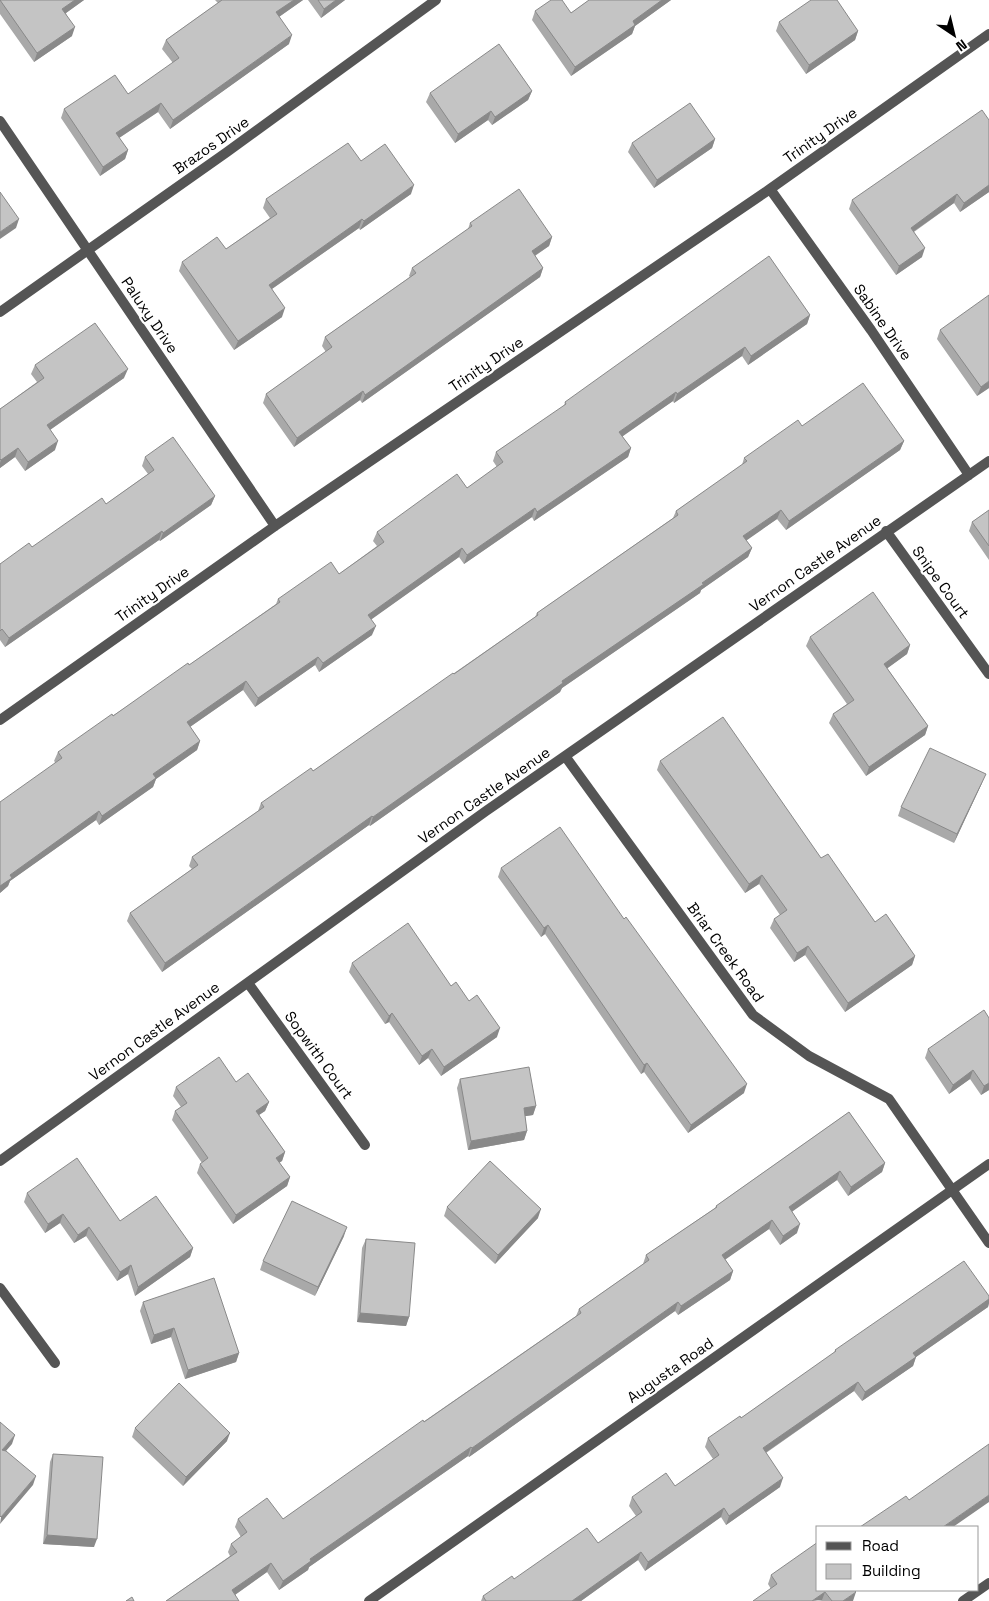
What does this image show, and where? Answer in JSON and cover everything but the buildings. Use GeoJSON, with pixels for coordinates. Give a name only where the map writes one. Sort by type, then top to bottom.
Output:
{"type":"FeatureCollection","features":[{"type":"Feature","properties":{"kind":"street","name":"Brazos Drive"},"geometry":{"type":"LineString","coordinates":[[0,312],[227,152],[436,0]]}},
{"type":"Feature","properties":{"kind":"street","name":"Trinity Drive"},"geometry":{"type":"LineString","coordinates":[[0,720],[275,526],[770,189],[989,34]]}},
{"type":"Feature","properties":{"kind":"street","name":"Paluxy Drive"},"geometry":{"type":"LineString","coordinates":[[0,121],[275,526]]}},
{"type":"Feature","properties":{"kind":"street","name":"Sabine Drive"},"geometry":{"type":"LineString","coordinates":[[770,189],[871,330],[969,475]]}},
{"type":"Feature","properties":{"kind":"street","name":"Vernon Castle Avenue"},"geometry":{"type":"LineString","coordinates":[[0,1161],[565,756],[989,461]]}},
{"type":"Feature","properties":{"kind":"street","name":"Snipe Court"},"geometry":{"type":"LineString","coordinates":[[886,532],[989,674]]}},
{"type":"Feature","properties":{"kind":"street","name":"Briar Creek Road"},"geometry":{"type":"LineString","coordinates":[[565,756],[754,1015],[809,1056],[889,1100],[989,1243]]}},
{"type":"Feature","properties":{"kind":"street","name":"Sopwith Court"},"geometry":{"type":"LineString","coordinates":[[248,982],[365,1145]]}},
{"type":"Feature","properties":{"kind":"street","name":"Augusta Road"},"geometry":{"type":"LineString","coordinates":[[368,1601],[989,1164]]}},
{"type":"Feature","properties":{"kind":"street"},"geometry":{"type":"LineString","coordinates":[[0,1288],[55,1363]]}},
{"type":"Feature","properties":{"kind":"street"},"geometry":{"type":"LineString","coordinates":[[963,1601],[977,1591]]}}]}
